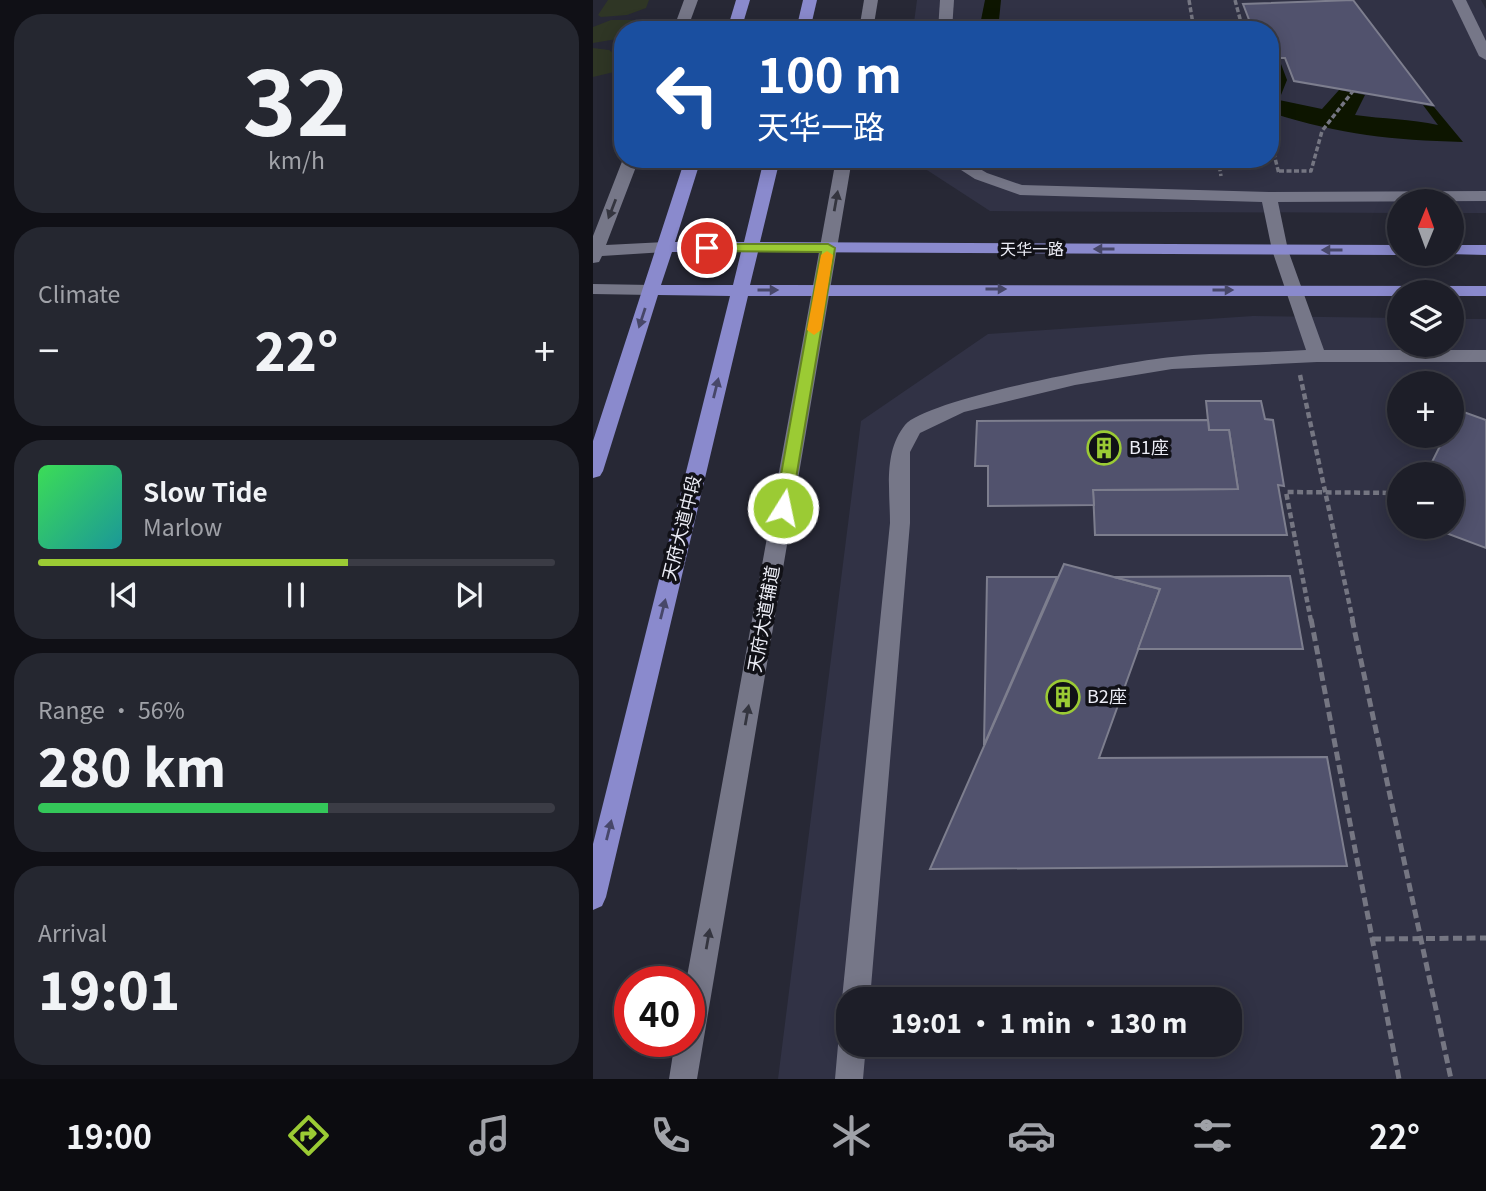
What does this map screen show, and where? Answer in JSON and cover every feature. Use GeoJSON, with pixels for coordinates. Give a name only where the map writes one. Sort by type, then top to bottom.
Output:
{"type":"FeatureCollection","features":[{"type":"Feature","properties":{"kind":"main road"},"geometry":{"type":"LineString","coordinates":[[737,21],[743,0]]}},
{"type":"Feature","properties":{"kind":"main road"},"geometry":{"type":"LineString","coordinates":[[805,21],[811,0]]}},
{"type":"Feature","properties":{"kind":"main road"},"geometry":{"type":"LineString","coordinates":[[593,471],[690,168]]}},
{"type":"Feature","properties":{"kind":"main road","name":"天府大道中段"},"geometry":{"type":"LineString","coordinates":[[593,897],[770,168]]}},
{"type":"Feature","properties":{"kind":"main road","name":"天华一路"},"geometry":{"type":"LineString","coordinates":[[665,247],[1387,250]]}},
{"type":"Feature","properties":{"kind":"main road"},"geometry":{"type":"LineString","coordinates":[[1465,250],[1486,250]]}},
{"type":"Feature","properties":{"kind":"main road"},"geometry":{"type":"LineString","coordinates":[[651,290],[1486,291]]}},
{"type":"Feature","properties":{"kind":"street"},"geometry":{"type":"LineString","coordinates":[[684,21],[692,0]]}},
{"type":"Feature","properties":{"kind":"street"},"geometry":{"type":"LineString","coordinates":[[868,21],[871,0]]}},
{"type":"Feature","properties":{"kind":"street"},"geometry":{"type":"LineString","coordinates":[[946,21],[947,0]]}},
{"type":"Feature","properties":{"kind":"street"},"geometry":{"type":"LineString","coordinates":[[1459,0],[1486,56]]}},
{"type":"Feature","properties":{"kind":"street"},"geometry":{"type":"LineString","coordinates":[[627,168],[594,253],[665,247]]}},
{"type":"Feature","properties":{"kind":"street","name":"天府大道辅道"},"geometry":{"type":"LineString","coordinates":[[683,1079],[841,168]]}},
{"type":"Feature","properties":{"kind":"street"},"geometry":{"type":"LineString","coordinates":[[967,168],[981,176],[1020,190],[1277,197],[1486,196]]}},
{"type":"Feature","properties":{"kind":"street"},"geometry":{"type":"LineString","coordinates":[[1277,197],[1280,250],[1295,291],[1306,357]]}},
{"type":"Feature","properties":{"kind":"street"},"geometry":{"type":"LineString","coordinates":[[593,289],[651,290]]}},
{"type":"Feature","properties":{"kind":"street"},"geometry":{"type":"LineString","coordinates":[[857,987],[900,523],[900,452],[913,428],[959,407],[1075,379],[1172,363],[1306,357],[1486,356]]}},
{"type":"Feature","properties":{"kind":"street"},"geometry":{"type":"LineString","coordinates":[[849,1079],[851,1057]]}},
{"type":"Feature","properties":{"kind":"path"},"geometry":{"type":"LineString","coordinates":[[1189,0],[1192,21]]}},
{"type":"Feature","properties":{"kind":"path"},"geometry":{"type":"LineString","coordinates":[[1235,0],[1241,21]]}},
{"type":"Feature","properties":{"kind":"path"},"geometry":{"type":"LineString","coordinates":[[1279,171],[1311,171],[1322,131],[1353,91]]}},
{"type":"Feature","properties":{"kind":"path"},"geometry":{"type":"LineString","coordinates":[[1277,197],[1278,168]]}},
{"type":"Feature","properties":{"kind":"path"},"geometry":{"type":"LineString","coordinates":[[1306,357],[1451,1079]]}},
{"type":"Feature","properties":{"kind":"path"},"geometry":{"type":"LineString","coordinates":[[1387,493],[1286,492],[1399,1079]]}},
{"type":"Feature","properties":{"kind":"path"},"geometry":{"type":"LineString","coordinates":[[1372,939],[1486,938]]}},
{"type":"Feature","properties":{"kind":"shaded area"},"geometry":{"type":"Polygon","coordinates":[[[608,0],[649,0],[646,8],[627,15],[601,17],[598,15],[608,0]]]}},
{"type":"Feature","properties":{"kind":"shaded area"},"geometry":{"type":"Polygon","coordinates":[[[917,0],[1481,0],[1486,9],[1486,213],[1465,213],[1465,189],[1387,189],[1387,213],[990,211],[924,168],[1279,168],[1279,21],[914,21],[917,0]]]}},
{"type":"Feature","properties":{"kind":"shaded area"},"geometry":{"type":"Polygon","coordinates":[[[985,0],[1001,0],[999,21],[981,21],[985,0]]]}},
{"type":"Feature","properties":{"kind":"shaded area"},"geometry":{"type":"Polygon","coordinates":[[[611,20],[638,20],[614,21],[614,40],[593,43],[593,27],[611,20]]]}},
{"type":"Feature","properties":{"kind":"shaded area"},"geometry":{"type":"Polygon","coordinates":[[[593,48],[609,50],[614,54],[614,72],[593,77],[593,48]]]}},
{"type":"Feature","properties":{"kind":"shaded area"},"geometry":{"type":"Polygon","coordinates":[[[1279,64],[1287,80],[1279,100],[1279,64]]]}},
{"type":"Feature","properties":{"kind":"shaded area"},"geometry":{"type":"Polygon","coordinates":[[[1339,90],[1365,95],[1355,115],[1438,125],[1423,105],[1434,107],[1463,142],[1413,140],[1321,127],[1279,115],[1279,100],[1322,109],[1339,90]]]}},
{"type":"Feature","properties":{"kind":"shaded area"},"geometry":{"type":"Polygon","coordinates":[[[1253,316],[1387,318],[1387,357],[1464,357],[1464,319],[1486,319],[1486,1079],[778,1079],[861,421],[988,334],[1253,316]]]}},
{"type":"Feature","properties":{"kind":"building"},"geometry":{"type":"Polygon","coordinates":[[[1353,0],[1433,105],[1294,81],[1285,58],[1279,58],[1279,21],[1250,21],[1243,4],[1353,0]]]}},
{"type":"Feature","properties":{"kind":"building"},"geometry":{"type":"Polygon","coordinates":[[[1206,401],[1261,401],[1265,419],[1273,420],[1284,486],[1278,485],[1287,535],[1095,535],[1093,490],[1238,489],[1229,430],[1209,430],[1206,401]]]}},
{"type":"Feature","properties":{"kind":"building"},"geometry":{"type":"Polygon","coordinates":[[[1464,412],[1486,420],[1486,548],[1462,539],[1464,462],[1432,462],[1439,448],[1464,448],[1464,412]]]}},
{"type":"Feature","properties":{"kind":"building","name":"B1座"},"geometry":{"type":"Polygon","coordinates":[[[1208,420],[1209,430],[1229,430],[1238,489],[1093,490],[1094,505],[988,506],[988,466],[975,466],[977,421],[1208,420]]]}},
{"type":"Feature","properties":{"kind":"building","name":"B2座"},"geometry":{"type":"Polygon","coordinates":[[[1064,564],[1160,589],[1099,758],[1327,757],[1347,866],[930,869],[1064,564]]]}},
{"type":"Feature","properties":{"kind":"building"},"geometry":{"type":"Polygon","coordinates":[[[1290,576],[1303,649],[1138,649],[1160,589],[1114,577],[1290,576]]]}},
{"type":"Feature","properties":{"kind":"building"},"geometry":{"type":"Polygon","coordinates":[[[987,577],[1057,577],[984,745],[987,577]]]}},
{"type":"Feature","properties":{"kind":"slow traffic"},"geometry":{"type":"LineString","coordinates":[[814,330],[827,255]]}},
{"type":"Feature","properties":{"kind":"place","name":"B1座"},"geometry":{"type":"Point","coordinates":[1104,448]}},
{"type":"Feature","properties":{"kind":"place","name":"B2座"},"geometry":{"type":"Point","coordinates":[1063,697]}},
{"type":"Feature","properties":{"kind":"route"},"geometry":{"type":"LineString","coordinates":[[707,248],[828,248],[783,508]]}}]}
